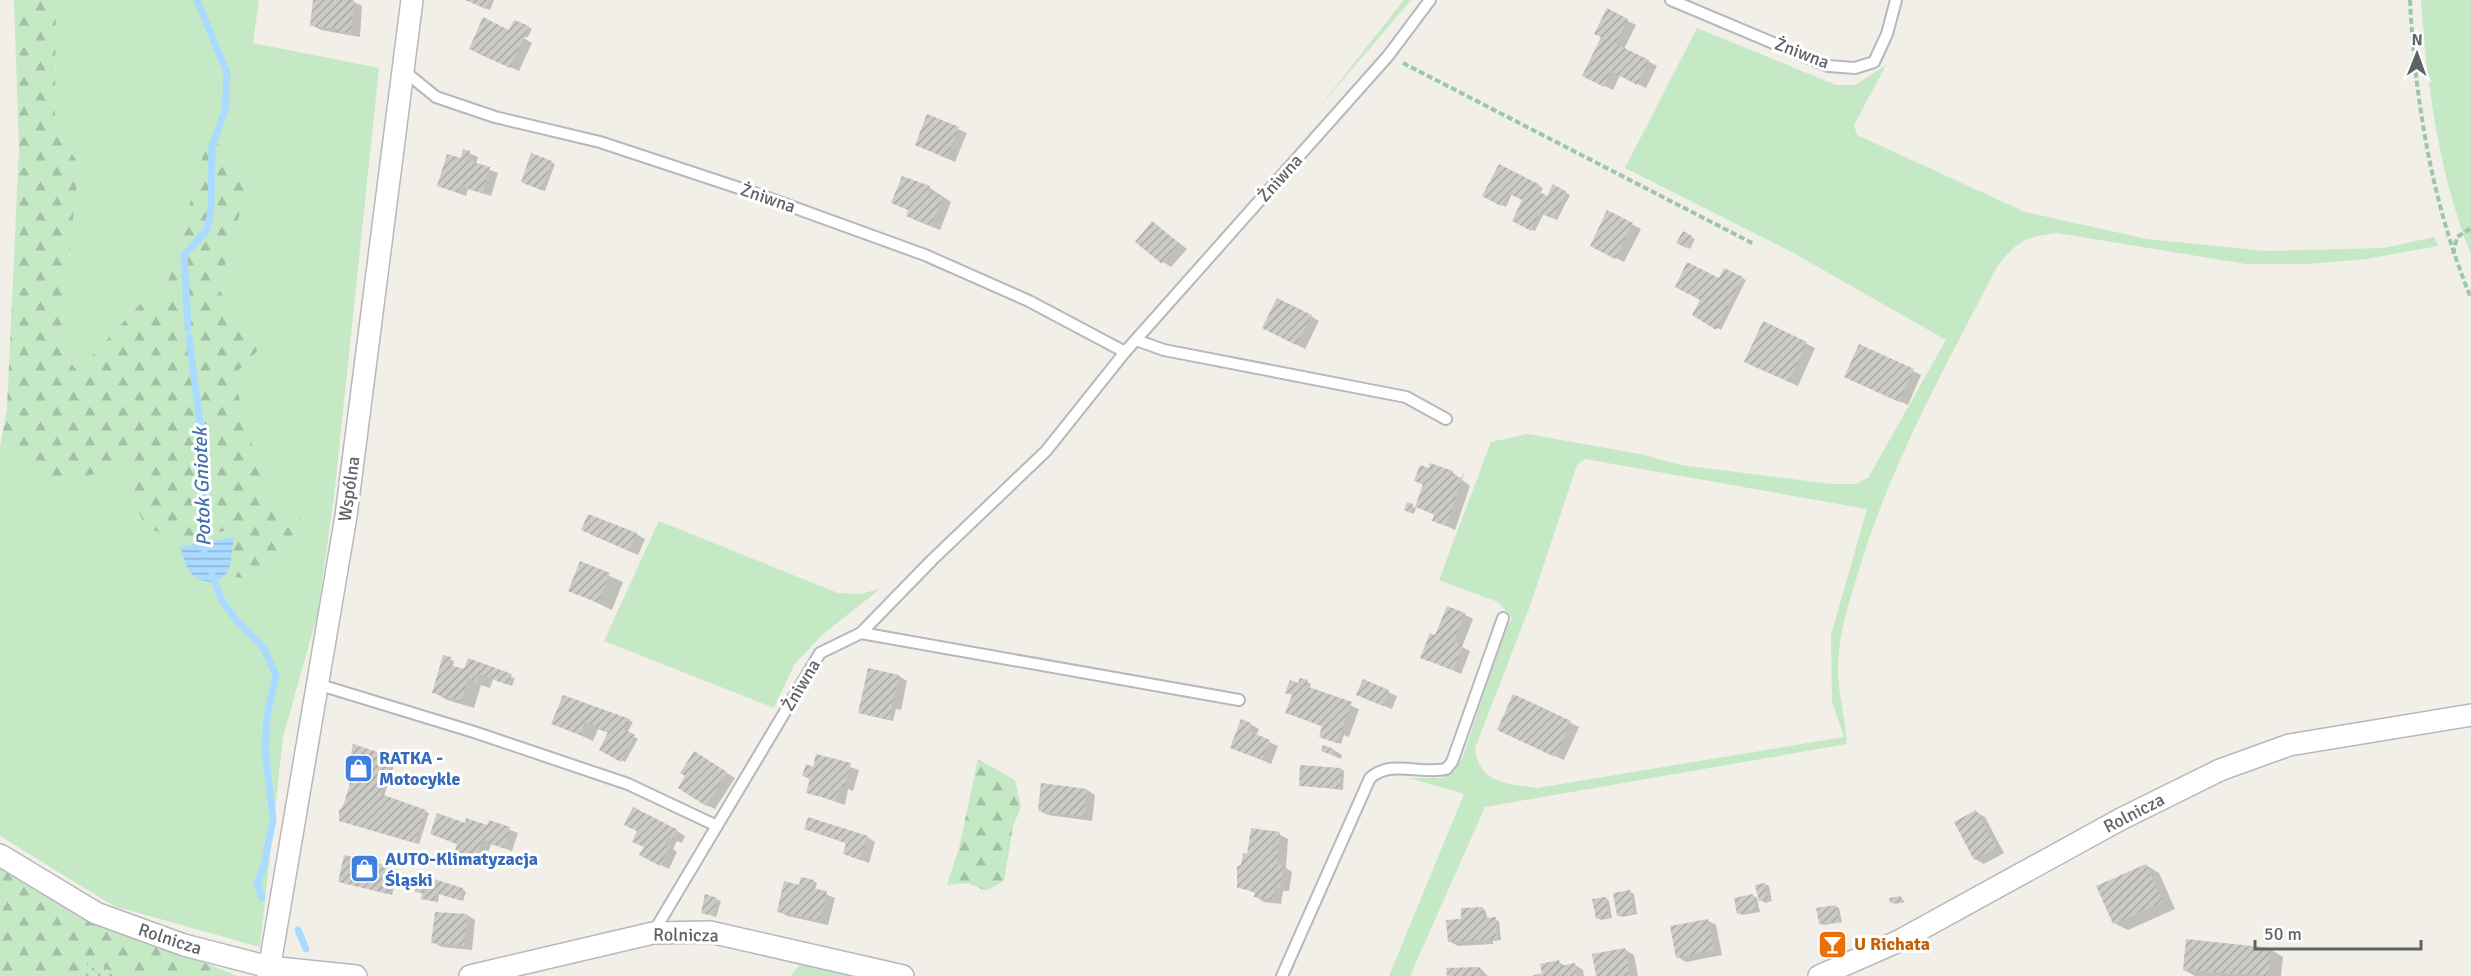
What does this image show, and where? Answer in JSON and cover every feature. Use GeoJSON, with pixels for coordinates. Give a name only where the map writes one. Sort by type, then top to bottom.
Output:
{"type":"FeatureCollection","features":[{"type":"Feature","properties":{"kind":"street","name":"Wspólna"},"geometry":{"type":"LineString","coordinates":[[268,971],[346,516],[412,0]]}},
{"type":"Feature","properties":{"kind":"street","name":"Rolnicza"},"geometry":{"type":"LineString","coordinates":[[1819,976],[1899,942],[2121,819],[2220,770],[2289,745],[2471,715]]}},
{"type":"Feature","properties":{"kind":"street","name":"Rolnicza"},"geometry":{"type":"LineString","coordinates":[[0,855],[96,913],[184,945],[268,971],[356,976]]}},
{"type":"Feature","properties":{"kind":"street","name":"Rolnicza"},"geometry":{"type":"LineString","coordinates":[[470,976],[653,933],[710,932],[903,976]]}},
{"type":"Feature","properties":{"kind":"lane","name":"Żniwna"},"geometry":{"type":"LineString","coordinates":[[653,933],[820,653],[861,633],[932,560],[1046,451],[1125,352],[1388,56],[1430,0]]}},
{"type":"Feature","properties":{"kind":"lane","name":"Żniwna"},"geometry":{"type":"LineString","coordinates":[[1671,0],[1828,66],[1855,68],[1874,62],[1887,33],[1896,0]]}},
{"type":"Feature","properties":{"kind":"lane","name":"Żniwna"},"geometry":{"type":"LineString","coordinates":[[403,70],[436,97],[495,117],[612,146],[757,194],[925,255],[1029,301],[1125,352]]}},
{"type":"Feature","properties":{"kind":"lane"},"geometry":{"type":"LineString","coordinates":[[1136,340],[1164,350],[1407,397],[1446,419]]}},
{"type":"Feature","properties":{"kind":"lane"},"geometry":{"type":"LineString","coordinates":[[1282,976],[1370,778],[1380,769],[1394,768],[1430,773],[1446,770],[1452,762],[1503,618]]}},
{"type":"Feature","properties":{"kind":"lane"},"geometry":{"type":"LineString","coordinates":[[861,633],[1239,700]]}},
{"type":"Feature","properties":{"kind":"lane"},"geometry":{"type":"LineString","coordinates":[[317,684],[474,732],[628,784],[717,826]]}},
{"type":"Feature","properties":{"kind":"path"},"geometry":{"type":"LineString","coordinates":[[2410,0],[2412,46],[2426,146],[2453,254],[2471,298]]}},
{"type":"Feature","properties":{"kind":"path"},"geometry":{"type":"LineString","coordinates":[[1388,56],[1754,244]]}},
{"type":"Feature","properties":{"kind":"path"},"geometry":{"type":"LineString","coordinates":[[2453,254],[2457,237],[2471,228]]}},
{"type":"Feature","properties":{"kind":"green space"},"geometry":{"type":"Polygon","coordinates":[[[14,0],[56,0],[55,130],[79,164],[59,350],[78,371],[141,303],[165,293],[210,131],[247,189],[218,289],[263,345],[233,376],[271,511],[301,516],[297,545],[280,563],[257,580],[235,577],[231,565],[231,553],[233,541],[239,529],[177,538],[147,528],[131,497],[126,464],[54,486],[0,447],[7,408],[19,149],[14,0]]]}},
{"type":"Feature","properties":{"kind":"green space"},"geometry":{"type":"Polygon","coordinates":[[[56,0],[259,0],[253,43],[379,68],[334,497],[317,616],[283,737],[260,947],[114,906],[0,836],[0,447],[54,486],[263,345],[218,289],[247,189],[210,132],[165,293],[141,303],[79,371],[59,350],[79,164],[55,130],[56,0]]]}},
{"type":"Feature","properties":{"kind":"green space"},"geometry":{"type":"Polygon","coordinates":[[[1404,0],[1411,0],[1317,110],[1404,0]]]}},
{"type":"Feature","properties":{"kind":"green space"},"geometry":{"type":"Polygon","coordinates":[[[2421,0],[2471,0],[2471,255],[2451,193],[2436,130],[2421,0]]]}},
{"type":"Feature","properties":{"kind":"green space"},"geometry":{"type":"Polygon","coordinates":[[[1697,28],[1836,85],[1856,85],[1886,65],[1854,125],[1857,135],[2025,212],[2147,239],[2266,251],[2384,248],[2434,237],[2438,246],[2366,259],[2308,264],[2246,264],[2057,233],[2037,236],[2016,246],[1997,267],[1939,379],[1902,455],[1871,533],[1848,608],[1838,655],[1838,676],[1847,744],[1485,807],[1410,976],[1389,976],[1464,794],[1409,778],[1442,778],[1462,759],[1504,634],[1512,618],[1498,602],[1439,580],[1491,442],[1527,434],[1640,454],[1681,465],[1832,484],[1855,484],[1868,478],[1946,340],[1790,251],[1625,168],[1697,28]],[[1585,459],[1577,465],[1530,606],[1475,748],[1482,769],[1497,780],[1537,788],[1844,737],[1832,702],[1831,635],[1867,509],[1585,459]]]}},
{"type":"Feature","properties":{"kind":"green space"},"geometry":{"type":"Polygon","coordinates":[[[659,521],[838,593],[860,594],[880,589],[822,635],[794,665],[774,708],[604,641],[659,521]]]}},
{"type":"Feature","properties":{"kind":"green space"},"geometry":{"type":"Polygon","coordinates":[[[978,759],[1015,780],[1021,807],[1013,826],[1004,881],[986,891],[968,883],[947,885],[959,848],[978,759]]]}},
{"type":"Feature","properties":{"kind":"green space"},"geometry":{"type":"Polygon","coordinates":[[[0,866],[65,905],[237,976],[119,976],[89,959],[81,976],[0,976],[0,866]]]}},
{"type":"Feature","properties":{"kind":"green space"},"geometry":{"type":"Polygon","coordinates":[[[89,959],[119,976],[81,976],[89,959]]]}},
{"type":"Feature","properties":{"kind":"green space"},"geometry":{"type":"Polygon","coordinates":[[[802,962],[853,976],[791,976],[802,962]]]}},
{"type":"Feature","properties":{"kind":"water"},"geometry":{"type":"Polygon","coordinates":[[[234,537],[230,566],[223,576],[207,581],[191,573],[180,547],[234,537]]]}},
{"type":"Feature","properties":{"kind":"building"},"geometry":{"type":"Polygon","coordinates":[[[313,0],[354,0],[351,33],[336,32],[337,28],[310,26],[313,0]]]}},
{"type":"Feature","properties":{"kind":"building"},"geometry":{"type":"Polygon","coordinates":[[[465,0],[490,0],[486,9],[465,0]]]}},
{"type":"Feature","properties":{"kind":"building"},"geometry":{"type":"Polygon","coordinates":[[[1607,8],[1628,19],[1616,44],[1649,60],[1637,85],[1611,71],[1604,87],[1582,76],[1601,37],[1594,34],[1607,8]]]}},
{"type":"Feature","properties":{"kind":"building"},"geometry":{"type":"Polygon","coordinates":[[[483,17],[509,30],[514,20],[529,26],[510,68],[469,49],[483,17]]]}},
{"type":"Feature","properties":{"kind":"building"},"geometry":{"type":"Polygon","coordinates":[[[927,114],[959,127],[946,158],[915,145],[927,114]]]}},
{"type":"Feature","properties":{"kind":"building"},"geometry":{"type":"Polygon","coordinates":[[[463,149],[470,151],[467,160],[490,167],[482,193],[460,186],[458,193],[437,186],[447,154],[461,158],[463,149]]]}},
{"type":"Feature","properties":{"kind":"building"},"geometry":{"type":"Polygon","coordinates":[[[531,153],[552,161],[541,190],[521,182],[531,153]]]}},
{"type":"Feature","properties":{"kind":"building"},"geometry":{"type":"Polygon","coordinates":[[[1499,164],[1540,185],[1537,190],[1547,196],[1553,184],[1567,192],[1553,219],[1540,213],[1531,231],[1512,221],[1522,200],[1508,193],[1501,206],[1482,196],[1499,164]]]}},
{"type":"Feature","properties":{"kind":"building"},"geometry":{"type":"Polygon","coordinates":[[[902,176],[930,186],[929,191],[943,196],[931,226],[906,216],[908,210],[891,203],[902,176]]]}},
{"type":"Feature","properties":{"kind":"building"},"geometry":{"type":"Polygon","coordinates":[[[1607,210],[1633,223],[1615,259],[1590,246],[1607,210]]]}},
{"type":"Feature","properties":{"kind":"building"},"geometry":{"type":"Polygon","coordinates":[[[1152,221],[1179,243],[1162,264],[1135,242],[1152,221]]]}},
{"type":"Feature","properties":{"kind":"building"},"geometry":{"type":"Polygon","coordinates":[[[1683,231],[1692,236],[1686,248],[1676,243],[1683,231]]]}},
{"type":"Feature","properties":{"kind":"building"},"geometry":{"type":"Polygon","coordinates":[[[1687,262],[1719,278],[1724,268],[1743,277],[1716,330],[1692,315],[1700,300],[1675,287],[1687,262]]]}},
{"type":"Feature","properties":{"kind":"building"},"geometry":{"type":"Polygon","coordinates":[[[1277,298],[1312,315],[1296,345],[1262,328],[1277,298]]]}},
{"type":"Feature","properties":{"kind":"building"},"geometry":{"type":"Polygon","coordinates":[[[1763,321],[1807,342],[1789,382],[1744,362],[1763,321]]]}},
{"type":"Feature","properties":{"kind":"building"},"geometry":{"type":"Polygon","coordinates":[[[1859,344],[1914,369],[1899,402],[1844,377],[1859,344]]]}},
{"type":"Feature","properties":{"kind":"building"},"geometry":{"type":"Polygon","coordinates":[[[1430,463],[1453,471],[1453,476],[1460,479],[1465,471],[1446,526],[1432,521],[1434,514],[1415,507],[1423,484],[1414,481],[1420,465],[1429,468],[1430,463]]]}},
{"type":"Feature","properties":{"kind":"building"},"geometry":{"type":"Polygon","coordinates":[[[1407,502],[1413,504],[1410,513],[1404,510],[1407,502]]]}},
{"type":"Feature","properties":{"kind":"building"},"geometry":{"type":"Polygon","coordinates":[[[588,514],[637,533],[629,551],[581,530],[588,514]]]}},
{"type":"Feature","properties":{"kind":"building"},"geometry":{"type":"Polygon","coordinates":[[[580,561],[610,573],[598,603],[568,591],[580,561]]]}},
{"type":"Feature","properties":{"kind":"building"},"geometry":{"type":"Polygon","coordinates":[[[1447,606],[1465,613],[1454,642],[1463,645],[1453,670],[1420,658],[1430,633],[1435,635],[1447,606]]]}},
{"type":"Feature","properties":{"kind":"building"},"geometry":{"type":"Polygon","coordinates":[[[443,655],[451,657],[449,665],[464,669],[468,658],[512,674],[508,685],[479,674],[477,682],[468,679],[461,701],[432,693],[443,655]]]}},
{"type":"Feature","properties":{"kind":"building"},"geometry":{"type":"Polygon","coordinates":[[[868,668],[899,675],[889,720],[858,713],[868,668]]]}},
{"type":"Feature","properties":{"kind":"building"},"geometry":{"type":"Polygon","coordinates":[[[1300,678],[1308,680],[1306,686],[1352,702],[1337,743],[1319,737],[1322,726],[1285,713],[1292,695],[1285,693],[1290,680],[1298,683],[1300,678]]]}},
{"type":"Feature","properties":{"kind":"building"},"geometry":{"type":"Polygon","coordinates":[[[1363,679],[1389,690],[1383,706],[1356,695],[1363,679]]]}},
{"type":"Feature","properties":{"kind":"building"},"geometry":{"type":"Polygon","coordinates":[[[1513,694],[1571,721],[1555,757],[1497,730],[1513,694]]]}},
{"type":"Feature","properties":{"kind":"building"},"geometry":{"type":"Polygon","coordinates":[[[563,695],[630,719],[624,729],[635,735],[621,762],[599,750],[608,732],[585,722],[580,735],[551,724],[563,695]]]}},
{"type":"Feature","properties":{"kind":"building"},"geometry":{"type":"Polygon","coordinates":[[[1241,719],[1251,723],[1248,731],[1270,740],[1262,760],[1230,748],[1241,719]]]}},
{"type":"Feature","properties":{"kind":"building"},"geometry":{"type":"Polygon","coordinates":[[[353,744],[393,757],[381,794],[426,810],[415,843],[339,821],[339,810],[343,806],[350,784],[347,773],[353,744]]]}},
{"type":"Feature","properties":{"kind":"building"},"geometry":{"type":"Polygon","coordinates":[[[1323,745],[1334,749],[1332,755],[1321,751],[1323,745]]]}},
{"type":"Feature","properties":{"kind":"building"},"geometry":{"type":"Polygon","coordinates":[[[694,751],[727,772],[706,806],[678,788],[685,776],[680,773],[694,751]]]}},
{"type":"Feature","properties":{"kind":"building"},"geometry":{"type":"Polygon","coordinates":[[[816,754],[851,763],[845,787],[840,786],[836,801],[806,793],[810,778],[802,776],[806,764],[813,767],[816,754]]]}},
{"type":"Feature","properties":{"kind":"building"},"geometry":{"type":"Polygon","coordinates":[[[1300,765],[1341,768],[1340,789],[1299,786],[1300,765]]]}},
{"type":"Feature","properties":{"kind":"building"},"geometry":{"type":"Polygon","coordinates":[[[1041,783],[1087,789],[1084,817],[1038,811],[1041,783]]]}},
{"type":"Feature","properties":{"kind":"building"},"geometry":{"type":"Polygon","coordinates":[[[633,807],[678,830],[673,840],[668,837],[665,843],[670,846],[660,866],[639,855],[644,847],[632,842],[637,831],[624,825],[633,807]]]}},
{"type":"Feature","properties":{"kind":"building"},"geometry":{"type":"Polygon","coordinates":[[[1976,810],[1997,848],[1974,860],[1954,822],[1976,810]]]}},
{"type":"Feature","properties":{"kind":"building"},"geometry":{"type":"Polygon","coordinates":[[[437,813],[465,823],[466,818],[487,825],[489,820],[510,827],[503,848],[482,840],[476,858],[455,851],[457,844],[430,834],[437,813]]]}},
{"type":"Feature","properties":{"kind":"building"},"geometry":{"type":"Polygon","coordinates":[[[808,817],[868,836],[860,860],[843,854],[846,843],[804,829],[808,817]]]}},
{"type":"Feature","properties":{"kind":"building"},"geometry":{"type":"Polygon","coordinates":[[[1251,828],[1280,832],[1277,865],[1284,865],[1280,888],[1275,887],[1273,900],[1254,897],[1255,891],[1237,888],[1237,866],[1241,865],[1243,853],[1247,854],[1251,828]]]}},
{"type":"Feature","properties":{"kind":"building"},"geometry":{"type":"Polygon","coordinates":[[[344,855],[394,867],[388,894],[338,882],[344,855]]]}},
{"type":"Feature","properties":{"kind":"building"},"geometry":{"type":"Polygon","coordinates":[[[2146,864],[2163,902],[2113,924],[2096,886],[2146,864]]]}},
{"type":"Feature","properties":{"kind":"building"},"geometry":{"type":"Polygon","coordinates":[[[418,874],[463,888],[459,900],[436,893],[434,901],[421,899],[422,893],[415,892],[418,874]]]}},
{"type":"Feature","properties":{"kind":"building"},"geometry":{"type":"Polygon","coordinates":[[[801,877],[814,880],[811,888],[827,891],[820,921],[777,912],[784,881],[799,885],[801,877]]]}},
{"type":"Feature","properties":{"kind":"building"},"geometry":{"type":"Polygon","coordinates":[[[1765,883],[1769,899],[1759,901],[1755,885],[1765,883]]]}},
{"type":"Feature","properties":{"kind":"building"},"geometry":{"type":"Polygon","coordinates":[[[1630,890],[1634,913],[1617,916],[1613,893],[1630,890]]]}},
{"type":"Feature","properties":{"kind":"building"},"geometry":{"type":"Polygon","coordinates":[[[705,894],[717,898],[713,916],[701,913],[705,894]]]}},
{"type":"Feature","properties":{"kind":"building"},"geometry":{"type":"Polygon","coordinates":[[[1753,894],[1756,910],[1737,914],[1734,898],[1753,894]]]}},
{"type":"Feature","properties":{"kind":"building"},"geometry":{"type":"Polygon","coordinates":[[[1901,896],[1902,901],[1890,903],[1889,898],[1901,896]]]}},
{"type":"Feature","properties":{"kind":"building"},"geometry":{"type":"Polygon","coordinates":[[[1606,897],[1609,917],[1596,919],[1592,899],[1606,897]]]}},
{"type":"Feature","properties":{"kind":"building"},"geometry":{"type":"Polygon","coordinates":[[[1836,905],[1839,921],[1819,924],[1816,908],[1836,905]]]}},
{"type":"Feature","properties":{"kind":"building"},"geometry":{"type":"Polygon","coordinates":[[[1483,907],[1483,918],[1496,917],[1497,939],[1448,942],[1446,920],[1461,919],[1461,908],[1483,907]]]}},
{"type":"Feature","properties":{"kind":"building"},"geometry":{"type":"Polygon","coordinates":[[[435,912],[467,914],[464,946],[431,943],[435,912]]]}},
{"type":"Feature","properties":{"kind":"building"},"geometry":{"type":"Polygon","coordinates":[[[1708,919],[1714,950],[1676,958],[1670,926],[1708,919]]]}},
{"type":"Feature","properties":{"kind":"building","name":"U Richata"},"geometry":{"type":"Polygon","coordinates":[[[1839,933],[1843,950],[1827,955],[1822,938],[1839,933]]]}},
{"type":"Feature","properties":{"kind":"building"},"geometry":{"type":"Polygon","coordinates":[[[2186,939],[2271,948],[2268,976],[2183,970],[2186,939]]]}},
{"type":"Feature","properties":{"kind":"building"},"geometry":{"type":"Polygon","coordinates":[[[1625,948],[1630,976],[1596,976],[1592,954],[1625,948]]]}},
{"type":"Feature","properties":{"kind":"building"},"geometry":{"type":"Polygon","coordinates":[[[1559,960],[1560,966],[1575,963],[1577,976],[1531,976],[1542,973],[1540,964],[1559,960]]]}},
{"type":"Feature","properties":{"kind":"building"},"geometry":{"type":"Polygon","coordinates":[[[1480,967],[1481,976],[1447,976],[1446,968],[1480,967]]]}},
{"type":"Feature","properties":{"kind":"waterway","name":"Potok Gniotek"},"geometry":{"type":"LineString","coordinates":[[188,328],[184,255],[207,230],[211,209],[212,146],[225,111],[227,73],[197,0]]}},
{"type":"Feature","properties":{"kind":"waterway","name":"Potok Gniotek"},"geometry":{"type":"LineString","coordinates":[[189,337],[200,424],[204,551]]}},
{"type":"Feature","properties":{"kind":"waterway","name":"Potok Gniotek"},"geometry":{"type":"LineString","coordinates":[[212,575],[221,599],[237,621],[264,649],[276,675],[267,716],[265,750],[273,819],[264,865],[257,883],[262,898]]}},
{"type":"Feature","properties":{"kind":"waterway","name":"Potok Gniotek"},"geometry":{"type":"LineString","coordinates":[[298,930],[306,949]]}},
{"type":"Feature","properties":{"kind":"place","name":"RATKA - Motocykle"},"geometry":{"type":"Point","coordinates":[358,768]}},
{"type":"Feature","properties":{"kind":"place","name":"AUTO-Klimatyzacja Śląski"},"geometry":{"type":"Point","coordinates":[364,869]}},
{"type":"Feature","properties":{"kind":"place","name":"U Richata"},"geometry":{"type":"Point","coordinates":[1833,944]}}]}
